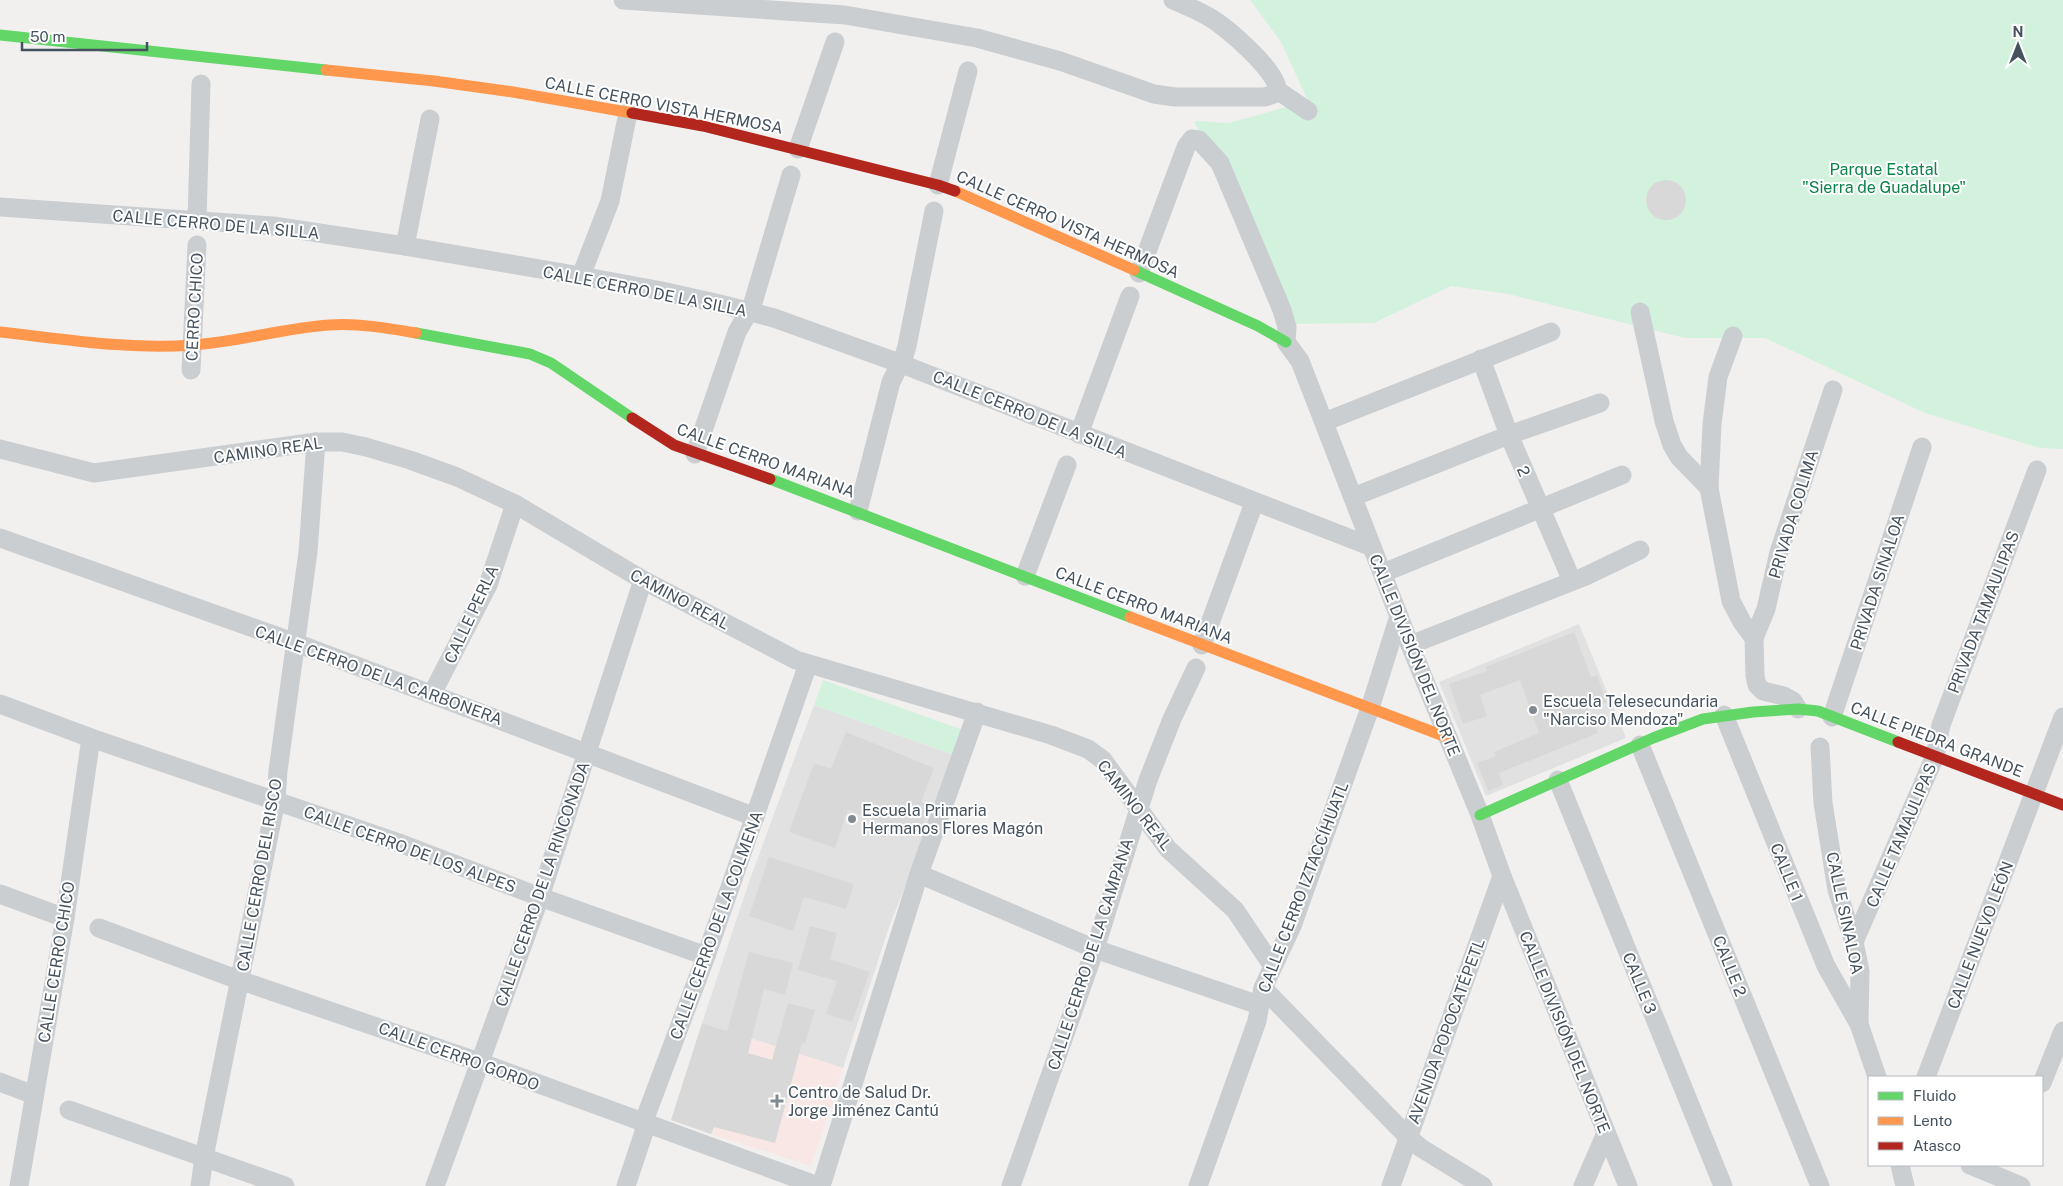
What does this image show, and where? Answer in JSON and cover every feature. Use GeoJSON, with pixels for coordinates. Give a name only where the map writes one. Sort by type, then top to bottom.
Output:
{"type":"FeatureCollection","features":[{"type":"Feature","properties":{"kind":"street"},"geometry":{"type":"LineString","coordinates":[[623,0],[812,12],[954,33],[1060,61],[1154,94],[1175,97],[1265,97],[1274,94],[1277,86],[1272,74],[1240,41],[1210,17],[1189,4],[1173,0]]}},
{"type":"Feature","properties":{"kind":"street","name":"CALLE CERRO VISTA HERMOSA"},"geometry":{"type":"LineString","coordinates":[[0,35],[40,38],[203,58],[434,80],[703,126],[938,185],[982,202],[1139,272],[1258,326],[1286,342]]}},
{"type":"Feature","properties":{"kind":"street"},"geometry":{"type":"LineString","coordinates":[[798,149],[835,42]]}},
{"type":"Feature","properties":{"kind":"street"},"geometry":{"type":"LineString","coordinates":[[938,185],[968,71]]}},
{"type":"Feature","properties":{"kind":"street"},"geometry":{"type":"LineString","coordinates":[[197,220],[201,84]]}},
{"type":"Feature","properties":{"kind":"street"},"geometry":{"type":"LineString","coordinates":[[1276,90],[1308,111]]}},
{"type":"Feature","properties":{"kind":"street"},"geometry":{"type":"LineString","coordinates":[[581,276],[610,201],[628,113]]}},
{"type":"Feature","properties":{"kind":"street"},"geometry":{"type":"LineString","coordinates":[[405,246],[430,119]]}},
{"type":"Feature","properties":{"kind":"street"},"geometry":{"type":"LineString","coordinates":[[1139,272],[1186,147],[1192,139],[1200,140],[1220,163],[1282,310],[1287,328],[1286,342]]}},
{"type":"Feature","properties":{"kind":"street"},"geometry":{"type":"LineString","coordinates":[[695,454],[738,332],[750,311],[791,175]]}},
{"type":"Feature","properties":{"kind":"street","name":"CALLE CERRO DE LA SILLA"},"geometry":{"type":"LineString","coordinates":[[0,207],[273,226],[581,276],[662,291],[750,311],[899,363],[1254,503],[1372,547]]}},
{"type":"Feature","properties":{"kind":"street"},"geometry":{"type":"LineString","coordinates":[[858,512],[891,382],[907,346],[934,211]]}},
{"type":"Feature","properties":{"kind":"street","name":"CERRO CHICO"},"geometry":{"type":"LineString","coordinates":[[191,370],[197,244]]}},
{"type":"Feature","properties":{"kind":"street"},"geometry":{"type":"LineString","coordinates":[[1079,434],[1130,296]]}},
{"type":"Feature","properties":{"kind":"street"},"geometry":{"type":"LineString","coordinates":[[1640,312],[1664,421],[1672,445],[1679,457],[1709,488]]}},
{"type":"Feature","properties":{"kind":"street","name":"CALLE CERRO MARIANA"},"geometry":{"type":"LineString","coordinates":[[0,332],[119,343],[193,345],[318,327],[349,325],[383,328],[530,354],[551,363],[674,445],[695,454],[793,486],[1202,645],[1449,738]]}},
{"type":"Feature","properties":{"kind":"street"},"geometry":{"type":"LineString","coordinates":[[1324,422],[1551,332]]}},
{"type":"Feature","properties":{"kind":"street"},"geometry":{"type":"LineString","coordinates":[[1733,336],[1718,378],[1712,424],[1709,488],[1731,601],[1742,622],[1754,638],[1755,676],[1760,688],[1784,696],[1793,701],[1798,709]]}},
{"type":"Feature","properties":{"kind":"street","name":"CALLE DIVISIÓN DEL NORTE"},"geometry":{"type":"LineString","coordinates":[[1286,342],[1300,361],[1410,645],[1628,1186]]}},
{"type":"Feature","properties":{"kind":"street","name":"2"},"geometry":{"type":"LineString","coordinates":[[1481,359],[1509,435],[1572,581]]}},
{"type":"Feature","properties":{"kind":"street","name":"PRIVADA COLIMA"},"geometry":{"type":"LineString","coordinates":[[1754,638],[1766,609],[1779,552],[1833,390]]}},
{"type":"Feature","properties":{"kind":"street"},"geometry":{"type":"LineString","coordinates":[[1353,497],[1509,435],[1600,403]]}},
{"type":"Feature","properties":{"kind":"street","name":"CAMINO REAL"},"geometry":{"type":"LineString","coordinates":[[0,449],[94,473],[316,442],[342,442],[410,460],[457,476],[515,504],[642,580],[779,652],[808,664],[977,712],[1051,735],[1088,749],[1103,760],[1168,849],[1235,910],[1272,966]]}},
{"type":"Feature","properties":{"kind":"street","name":"CALLE CERRO DEL RISCO"},"geometry":{"type":"LineString","coordinates":[[200,1186],[204,1157],[276,800],[278,771],[308,552],[316,442]]}},
{"type":"Feature","properties":{"kind":"street","name":"PRIVADA SINALOA"},"geometry":{"type":"LineString","coordinates":[[1832,717],[1922,446]]}},
{"type":"Feature","properties":{"kind":"street"},"geometry":{"type":"LineString","coordinates":[[1025,576],[1067,465]]}},
{"type":"Feature","properties":{"kind":"street","name":"PRIVADA TAMAULIPAS"},"geometry":{"type":"LineString","coordinates":[[1935,756],[1941,726],[2037,470]]}},
{"type":"Feature","properties":{"kind":"street"},"geometry":{"type":"LineString","coordinates":[[1383,572],[1622,475]]}},
{"type":"Feature","properties":{"kind":"street"},"geometry":{"type":"LineString","coordinates":[[1202,645],[1254,503]]}},
{"type":"Feature","properties":{"kind":"street","name":"CALLE PERLA"},"geometry":{"type":"LineString","coordinates":[[432,694],[488,585],[515,504]]}},
{"type":"Feature","properties":{"kind":"street","name":"CALLE CERRO DE LA CARBONERA"},"geometry":{"type":"LineString","coordinates":[[0,538],[296,643],[588,752],[755,817]]}},
{"type":"Feature","properties":{"kind":"street"},"geometry":{"type":"LineString","coordinates":[[1410,645],[1572,581],[1640,550]]}},
{"type":"Feature","properties":{"kind":"street","name":"CALLE CERRO DE LA RINCONADA"},"geometry":{"type":"LineString","coordinates":[[435,1186],[540,897],[642,580]]}},
{"type":"Feature","properties":{"kind":"street","name":"CALLE CERRO IZTACCÍHUATL"},"geometry":{"type":"LineString","coordinates":[[1198,1186],[1256,1021],[1261,996],[1272,966],[1292,926],[1370,708],[1399,616]]}},
{"type":"Feature","properties":{"kind":"street","name":"CALLE CERRO DE LA COLMENA"},"geometry":{"type":"LineString","coordinates":[[626,1186],[641,1141],[651,1101],[706,956],[808,664]]}},
{"type":"Feature","properties":{"kind":"street","name":"CALLE CERRO DE LA CAMPANA"},"geometry":{"type":"LineString","coordinates":[[1011,1186],[1095,949],[1138,810],[1172,719],[1196,668]]}},
{"type":"Feature","properties":{"kind":"street","name":"CALLE CERRO DE LOS ALPES"},"geometry":{"type":"LineString","coordinates":[[0,704],[91,738],[402,844],[540,897],[706,956]]}},
{"type":"Feature","properties":{"kind":"street","name":"CALLE PIEDRA GRANDE"},"geometry":{"type":"LineString","coordinates":[[1480,815],[1686,725],[1724,715],[1798,709],[1818,711],[2063,805]]}},
{"type":"Feature","properties":{"kind":"street"},"geometry":{"type":"LineString","coordinates":[[819,1186],[919,874],[977,712]]}},
{"type":"Feature","properties":{"kind":"street","name":"CALLE 1"},"geometry":{"type":"LineString","coordinates":[[1724,715],[1826,966],[1859,1024]]}},
{"type":"Feature","properties":{"kind":"street","name":"CALLE NUEVO LEÓN"},"geometry":{"type":"LineString","coordinates":[[1926,1076],[2063,717]]}},
{"type":"Feature","properties":{"kind":"street","name":"CALLE CERRO CHICO"},"geometry":{"type":"LineString","coordinates":[[19,1186],[65,918],[91,738]]}},
{"type":"Feature","properties":{"kind":"street","name":"CALLE 2"},"geometry":{"type":"LineString","coordinates":[[1640,745],[1820,1186]]}},
{"type":"Feature","properties":{"kind":"street","name":"CALLE SINALOA"},"geometry":{"type":"LineString","coordinates":[[1820,747],[1823,803],[1837,890],[1854,942],[1860,971],[1859,1024],[1878,1076]]}},
{"type":"Feature","properties":{"kind":"street","name":"CALLE TAMAULIPAS"},"geometry":{"type":"LineString","coordinates":[[1854,942],[1935,756]]}},
{"type":"Feature","properties":{"kind":"street","name":"CALLE 3"},"geometry":{"type":"LineString","coordinates":[[1558,780],[1723,1186]]}},
{"type":"Feature","properties":{"kind":"street"},"geometry":{"type":"LineString","coordinates":[[919,874],[1095,949],[1261,996],[1408,1137],[1421,1148],[1482,1186]]}},
{"type":"Feature","properties":{"kind":"street","name":"AVENIDA POPOCATÉPETL"},"geometry":{"type":"LineString","coordinates":[[1391,1186],[1502,876]]}},
{"type":"Feature","properties":{"kind":"street"},"geometry":{"type":"LineString","coordinates":[[0,894],[65,918]]}},
{"type":"Feature","properties":{"kind":"street","name":"CALLE CERRO GORDO"},"geometry":{"type":"LineString","coordinates":[[99,928],[239,980],[479,1062],[819,1186]]}},
{"type":"Feature","properties":{"kind":"street"},"geometry":{"type":"LineString","coordinates":[[2043,1081],[2063,1031]]}},
{"type":"Feature","properties":{"kind":"street"},"geometry":{"type":"LineString","coordinates":[[0,1082],[34,1095]]}},
{"type":"Feature","properties":{"kind":"street"},"geometry":{"type":"LineString","coordinates":[[69,1110],[285,1186]]}},
{"type":"Feature","properties":{"kind":"street"},"geometry":{"type":"LineString","coordinates":[[1583,1186],[1606,1133]]}},
{"type":"Feature","properties":{"kind":"street"},"geometry":{"type":"LineString","coordinates":[[1900,1166],[1905,1186]]}},
{"type":"Feature","properties":{"kind":"street"},"geometry":{"type":"LineString","coordinates":[[1973,1166],[2012,1179]]}},
{"type":"Feature","properties":{"kind":"shaded area","name":"Escuela Telesecundaria \"Narciso Mendoza\""},"geometry":{"type":"Polygon","coordinates":[[[1579,624],[1626,738],[1486,796],[1439,682],[1579,624]]]}},
{"type":"Feature","properties":{"kind":"shaded area"},"geometry":{"type":"Polygon","coordinates":[[[814,705],[957,756],[889,927],[843,1068],[702,1023],[749,882],[814,705]]]}},
{"type":"Feature","properties":{"kind":"shaded area","name":"Centro de Salud Dr. Jorge Jiménez Cantú"},"geometry":{"type":"Polygon","coordinates":[[[744,1036],[843,1068],[811,1166],[711,1134],[744,1036]]]}},
{"type":"Feature","properties":{"kind":"green space","name":"Parque Estatal \"Sierra de Guadalupe\""},"geometry":{"type":"Polygon","coordinates":[[[1250,0],[2063,0],[2063,449],[2040,448],[1925,413],[1765,338],[1685,338],[1508,294],[1451,286],[1374,323],[1291,324],[1194,121],[1229,123],[1308,101],[1281,42],[1250,0]]]}},
{"type":"Feature","properties":{"kind":"green space"},"geometry":{"type":"Polygon","coordinates":[[[823,680],[966,731],[957,756],[814,705],[823,680]]]}},
{"type":"Feature","properties":{"kind":"building"},"geometry":{"type":"Polygon","coordinates":[[[1666,180],[1680,186],[1686,200],[1680,214],[1666,220],[1652,214],[1646,200],[1652,186],[1666,180]]]}},
{"type":"Feature","properties":{"kind":"building"},"geometry":{"type":"Polygon","coordinates":[[[1574,632],[1591,677],[1597,675],[1607,702],[1588,709],[1598,733],[1499,773],[1503,785],[1488,791],[1477,763],[1496,756],[1494,752],[1539,733],[1520,680],[1480,695],[1487,716],[1463,724],[1449,684],[1487,671],[1485,667],[1574,632]]]}},
{"type":"Feature","properties":{"kind":"building"},"geometry":{"type":"Polygon","coordinates":[[[846,732],[934,768],[921,802],[930,805],[919,836],[848,810],[835,848],[789,832],[814,763],[831,769],[846,732]]]}},
{"type":"Feature","properties":{"kind":"building"},"geometry":{"type":"Polygon","coordinates":[[[769,857],[854,884],[846,909],[804,897],[793,931],[749,916],[769,857]]]}},
{"type":"Feature","properties":{"kind":"building"},"geometry":{"type":"Polygon","coordinates":[[[810,926],[837,933],[830,959],[870,972],[852,1022],[826,1014],[837,981],[798,970],[810,926]]]}},
{"type":"Feature","properties":{"kind":"building"},"geometry":{"type":"Polygon","coordinates":[[[749,952],[793,963],[785,995],[764,989],[748,1053],[772,1060],[788,1003],[815,1010],[805,1044],[802,1043],[775,1143],[714,1127],[711,1134],[671,1120],[702,1023],[727,1031],[749,952]]]}},
{"type":"Feature","properties":{"kind":"traffic: fast"},"geometry":{"type":"LineString","coordinates":[[0,35],[326,70]]}},
{"type":"Feature","properties":{"kind":"traffic: fast"},"geometry":{"type":"LineString","coordinates":[[1134,270],[1258,326],[1286,342]]}},
{"type":"Feature","properties":{"kind":"traffic: fast"},"geometry":{"type":"LineString","coordinates":[[416,333],[530,354],[551,363],[632,418]]}},
{"type":"Feature","properties":{"kind":"traffic: fast"},"geometry":{"type":"LineString","coordinates":[[770,479],[1130,617]]}},
{"type":"Feature","properties":{"kind":"traffic: fast"},"geometry":{"type":"LineString","coordinates":[[1480,815],[1653,738],[1703,719],[1753,712],[1798,709],[1818,711],[1898,742]]}},
{"type":"Feature","properties":{"kind":"traffic: slow"},"geometry":{"type":"LineString","coordinates":[[326,70],[434,81],[513,92],[632,113]]}},
{"type":"Feature","properties":{"kind":"traffic: slow"},"geometry":{"type":"LineString","coordinates":[[955,191],[1134,270]]}},
{"type":"Feature","properties":{"kind":"traffic: slow"},"geometry":{"type":"LineString","coordinates":[[0,332],[96,343],[145,346],[193,345],[329,325],[362,325],[416,333]]}},
{"type":"Feature","properties":{"kind":"traffic: slow"},"geometry":{"type":"LineString","coordinates":[[1130,617],[1449,738]]}},
{"type":"Feature","properties":{"kind":"traffic: jam"},"geometry":{"type":"LineString","coordinates":[[632,113],[703,126],[938,185],[955,191]]}},
{"type":"Feature","properties":{"kind":"traffic: jam"},"geometry":{"type":"LineString","coordinates":[[632,418],[674,445],[770,479]]}},
{"type":"Feature","properties":{"kind":"traffic: jam"},"geometry":{"type":"LineString","coordinates":[[1898,742],[2063,805]]}},
{"type":"Feature","properties":{"kind":"place","name":"Escuela Telesecundaria \"Narciso Mendoza\""},"geometry":{"type":"Point","coordinates":[1533,710]}},
{"type":"Feature","properties":{"kind":"place","name":"Escuela Primaria Hermanos Flores Magón"},"geometry":{"type":"Point","coordinates":[852,819]}},
{"type":"Feature","properties":{"kind":"place","name":"Centro de Salud Dr. Jorge Jiménez Cantú"},"geometry":{"type":"Point","coordinates":[777,1101]}}]}
